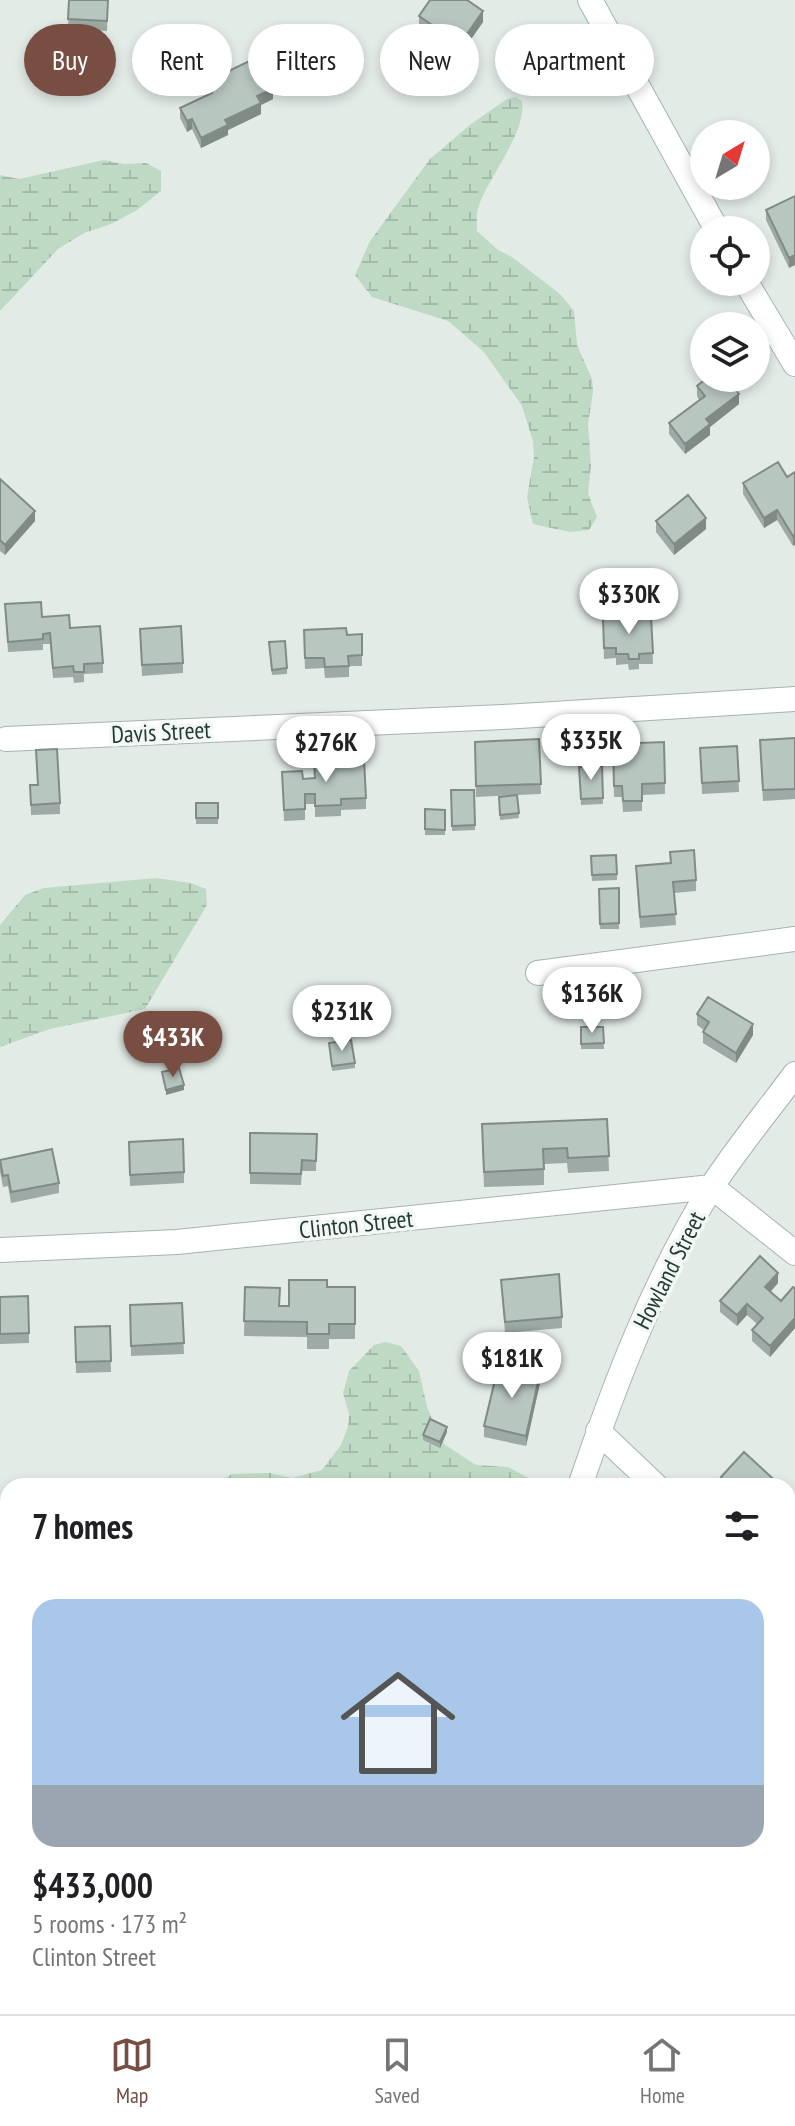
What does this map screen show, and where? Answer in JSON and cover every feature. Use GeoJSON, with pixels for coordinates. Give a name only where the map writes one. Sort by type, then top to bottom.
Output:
{"type":"FeatureCollection","features":[{"type":"Feature","properties":{"kind":"street"},"geometry":{"type":"LineString","coordinates":[[590,0],[709,216]]}},
{"type":"Feature","properties":{"kind":"street"},"geometry":{"type":"LineString","coordinates":[[754,296],[795,364]]}},
{"type":"Feature","properties":{"kind":"street","name":"Davis Street"},"geometry":{"type":"LineString","coordinates":[[6,739],[503,717],[795,699]]}},
{"type":"Feature","properties":{"kind":"street"},"geometry":{"type":"LineString","coordinates":[[538,973],[795,939]]}},
{"type":"Feature","properties":{"kind":"street","name":"Howland Street"},"geometry":{"type":"LineString","coordinates":[[583,1478],[598,1431],[672,1258],[712,1187],[795,1074]]}},
{"type":"Feature","properties":{"kind":"street"},"geometry":{"type":"LineString","coordinates":[[712,1187],[795,1253]]}},
{"type":"Feature","properties":{"kind":"street","name":"Clinton Street"},"geometry":{"type":"LineString","coordinates":[[0,1250],[177,1242],[712,1187]]}},
{"type":"Feature","properties":{"kind":"street"},"geometry":{"type":"LineString","coordinates":[[598,1431],[648,1478]]}},
{"type":"Feature","properties":{"kind":"green space"},"geometry":{"type":"Polygon","coordinates":[[[515,97],[522,101],[519,126],[479,205],[477,231],[498,250],[560,294],[574,311],[577,345],[592,379],[593,392],[588,424],[591,465],[588,494],[597,517],[589,530],[570,532],[533,524],[527,497],[534,457],[533,441],[522,406],[484,352],[448,321],[372,297],[355,275],[370,241],[430,159],[471,124],[507,99],[515,97]]]}},
{"type":"Feature","properties":{"kind":"green space"},"geometry":{"type":"Polygon","coordinates":[[[104,160],[124,164],[146,163],[161,171],[161,191],[137,210],[111,224],[84,233],[58,249],[0,311],[0,175],[19,179],[104,160]]]}},
{"type":"Feature","properties":{"kind":"green space"},"geometry":{"type":"Polygon","coordinates":[[[156,878],[191,883],[206,889],[207,905],[145,1009],[50,1029],[0,1047],[0,925],[25,895],[44,888],[156,878]]]}},
{"type":"Feature","properties":{"kind":"green space"},"geometry":{"type":"Polygon","coordinates":[[[385,1342],[401,1346],[419,1371],[427,1407],[444,1444],[476,1465],[508,1467],[529,1478],[292,1478],[322,1470],[341,1445],[348,1426],[349,1414],[343,1393],[349,1371],[374,1345],[385,1342]]]}},
{"type":"Feature","properties":{"kind":"green space"},"geometry":{"type":"Polygon","coordinates":[[[270,1473],[292,1478],[225,1478],[232,1474],[270,1473]]]}},
{"type":"Feature","properties":{"kind":"building"},"geometry":{"type":"Polygon","coordinates":[[[69,0],[108,0],[107,21],[68,19],[69,0]]]}},
{"type":"Feature","properties":{"kind":"building"},"geometry":{"type":"Polygon","coordinates":[[[430,0],[467,0],[483,11],[474,24],[431,24],[419,16],[430,0]]]}},
{"type":"Feature","properties":{"kind":"building"},"geometry":{"type":"Polygon","coordinates":[[[248,62],[248,96],[257,96],[261,103],[225,120],[228,125],[201,138],[192,119],[187,121],[180,108],[206,96],[232,96],[232,70],[248,62]]]}},
{"type":"Feature","properties":{"kind":"building"},"geometry":{"type":"Polygon","coordinates":[[[795,196],[795,255],[789,258],[766,210],[795,196]]]}},
{"type":"Feature","properties":{"kind":"building"},"geometry":{"type":"Polygon","coordinates":[[[702,392],[739,394],[706,419],[710,424],[685,444],[669,423],[705,396],[702,392]]]}},
{"type":"Feature","properties":{"kind":"building"},"geometry":{"type":"Polygon","coordinates":[[[778,462],[787,477],[795,472],[793,536],[777,510],[764,518],[743,483],[778,462]]]}},
{"type":"Feature","properties":{"kind":"building"},"geometry":{"type":"Polygon","coordinates":[[[0,479],[35,511],[5,545],[0,540],[0,479]]]}},
{"type":"Feature","properties":{"kind":"building"},"geometry":{"type":"Polygon","coordinates":[[[688,495],[706,518],[674,544],[656,521],[688,495]]]}},
{"type":"Feature","properties":{"kind":"building"},"geometry":{"type":"Polygon","coordinates":[[[41,602],[42,617],[69,615],[70,628],[100,626],[103,663],[84,664],[84,672],[74,672],[73,666],[53,668],[50,633],[43,634],[43,639],[8,642],[5,604],[41,602]]]}},
{"type":"Feature","properties":{"kind":"building"},"geometry":{"type":"Polygon","coordinates":[[[651,617],[653,653],[639,654],[639,659],[629,659],[628,654],[616,654],[616,648],[604,648],[603,619],[651,617]]]}},
{"type":"Feature","properties":{"kind":"building"},"geometry":{"type":"Polygon","coordinates":[[[181,626],[183,663],[142,665],[140,629],[181,626]]]}},
{"type":"Feature","properties":{"kind":"building"},"geometry":{"type":"Polygon","coordinates":[[[346,628],[347,635],[362,634],[362,655],[348,656],[349,666],[325,667],[324,658],[305,658],[304,630],[346,628]]]}},
{"type":"Feature","properties":{"kind":"building"},"geometry":{"type":"Polygon","coordinates":[[[285,641],[287,668],[272,670],[269,642],[285,641]]]}},
{"type":"Feature","properties":{"kind":"building"},"geometry":{"type":"Polygon","coordinates":[[[795,738],[795,789],[763,790],[760,740],[795,738]]]}},
{"type":"Feature","properties":{"kind":"building"},"geometry":{"type":"Polygon","coordinates":[[[539,739],[541,784],[476,786],[475,742],[539,739]]]}},
{"type":"Feature","properties":{"kind":"building"},"geometry":{"type":"Polygon","coordinates":[[[664,742],[665,783],[642,784],[642,801],[623,801],[622,786],[614,786],[613,744],[664,742]]]}},
{"type":"Feature","properties":{"kind":"building"},"geometry":{"type":"Polygon","coordinates":[[[737,746],[739,781],[702,783],[700,748],[737,746]]]}},
{"type":"Feature","properties":{"kind":"building"},"geometry":{"type":"Polygon","coordinates":[[[57,749],[60,803],[31,805],[30,785],[38,785],[36,750],[57,749]]]}},
{"type":"Feature","properties":{"kind":"building"},"geometry":{"type":"Polygon","coordinates":[[[364,759],[366,798],[341,799],[341,805],[315,806],[315,794],[305,794],[305,809],[284,810],[282,772],[302,771],[303,779],[315,778],[314,760],[364,759]]]}},
{"type":"Feature","properties":{"kind":"building"},"geometry":{"type":"Polygon","coordinates":[[[602,766],[603,798],[581,799],[579,767],[602,766]]]}},
{"type":"Feature","properties":{"kind":"building"},"geometry":{"type":"Polygon","coordinates":[[[451,790],[474,790],[475,825],[452,826],[451,790]]]}},
{"type":"Feature","properties":{"kind":"building"},"geometry":{"type":"Polygon","coordinates":[[[517,795],[519,813],[500,815],[499,797],[517,795]]]}},
{"type":"Feature","properties":{"kind":"building"},"geometry":{"type":"Polygon","coordinates":[[[196,803],[218,803],[218,818],[196,818],[196,803]]]}},
{"type":"Feature","properties":{"kind":"building"},"geometry":{"type":"Polygon","coordinates":[[[425,809],[445,810],[445,830],[425,829],[425,809]]]}},
{"type":"Feature","properties":{"kind":"building"},"geometry":{"type":"Polygon","coordinates":[[[694,850],[696,880],[673,882],[676,914],[640,917],[636,866],[671,863],[670,852],[694,850]]]}},
{"type":"Feature","properties":{"kind":"building"},"geometry":{"type":"Polygon","coordinates":[[[616,855],[617,874],[592,875],[591,856],[616,855]]]}},
{"type":"Feature","properties":{"kind":"building"},"geometry":{"type":"Polygon","coordinates":[[[619,888],[619,923],[600,924],[599,889],[619,888]]]}},
{"type":"Feature","properties":{"kind":"building"},"geometry":{"type":"Polygon","coordinates":[[[708,997],[753,1024],[736,1053],[703,1032],[709,1022],[697,1014],[708,997]]]}},
{"type":"Feature","properties":{"kind":"building"},"geometry":{"type":"Polygon","coordinates":[[[581,1027],[603,1027],[604,1043],[581,1044],[581,1027]]]}},
{"type":"Feature","properties":{"kind":"building"},"geometry":{"type":"Polygon","coordinates":[[[351,1040],[355,1063],[332,1066],[329,1043],[351,1040]]]}},
{"type":"Feature","properties":{"kind":"building"},"geometry":{"type":"Polygon","coordinates":[[[179,1068],[184,1085],[166,1090],[162,1072],[179,1068]]]}},
{"type":"Feature","properties":{"kind":"building"},"geometry":{"type":"Polygon","coordinates":[[[607,1119],[609,1156],[568,1158],[567,1148],[543,1149],[544,1169],[484,1172],[482,1124],[607,1119]]]}},
{"type":"Feature","properties":{"kind":"building"},"geometry":{"type":"Polygon","coordinates":[[[250,1133],[317,1134],[316,1161],[302,1160],[301,1174],[250,1173],[250,1133]]]}},
{"type":"Feature","properties":{"kind":"building"},"geometry":{"type":"Polygon","coordinates":[[[183,1139],[184,1172],[130,1175],[129,1142],[183,1139]]]}},
{"type":"Feature","properties":{"kind":"building"},"geometry":{"type":"Polygon","coordinates":[[[52,1149],[59,1183],[11,1192],[8,1175],[3,1176],[0,1160],[52,1149]]]}},
{"type":"Feature","properties":{"kind":"building"},"geometry":{"type":"Polygon","coordinates":[[[760,1256],[778,1273],[765,1287],[781,1301],[795,1288],[795,1318],[770,1346],[752,1330],[763,1318],[747,1304],[737,1315],[720,1301],[760,1256]]]}},
{"type":"Feature","properties":{"kind":"building"},"geometry":{"type":"Polygon","coordinates":[[[559,1274],[562,1317],[505,1322],[501,1280],[559,1274]]]}},
{"type":"Feature","properties":{"kind":"building"},"geometry":{"type":"Polygon","coordinates":[[[289,1280],[327,1280],[327,1287],[355,1287],[355,1324],[329,1324],[329,1334],[307,1334],[307,1322],[244,1321],[245,1287],[280,1288],[279,1306],[289,1306],[289,1280]]]}},
{"type":"Feature","properties":{"kind":"building"},"geometry":{"type":"Polygon","coordinates":[[[28,1296],[29,1333],[0,1334],[0,1297],[28,1296]]]}},
{"type":"Feature","properties":{"kind":"building"},"geometry":{"type":"Polygon","coordinates":[[[182,1303],[184,1343],[131,1346],[130,1305],[182,1303]]]}},
{"type":"Feature","properties":{"kind":"building"},"geometry":{"type":"Polygon","coordinates":[[[110,1326],[111,1361],[76,1362],[75,1327],[110,1326]]]}},
{"type":"Feature","properties":{"kind":"building"},"geometry":{"type":"Polygon","coordinates":[[[499,1363],[540,1373],[526,1436],[484,1426],[499,1363]]]}},
{"type":"Feature","properties":{"kind":"building"},"geometry":{"type":"Polygon","coordinates":[[[430,1419],[447,1427],[440,1442],[423,1435],[430,1419]]]}},
{"type":"Feature","properties":{"kind":"building"},"geometry":{"type":"Polygon","coordinates":[[[744,1452],[772,1478],[722,1478],[744,1452]]]}}]}
